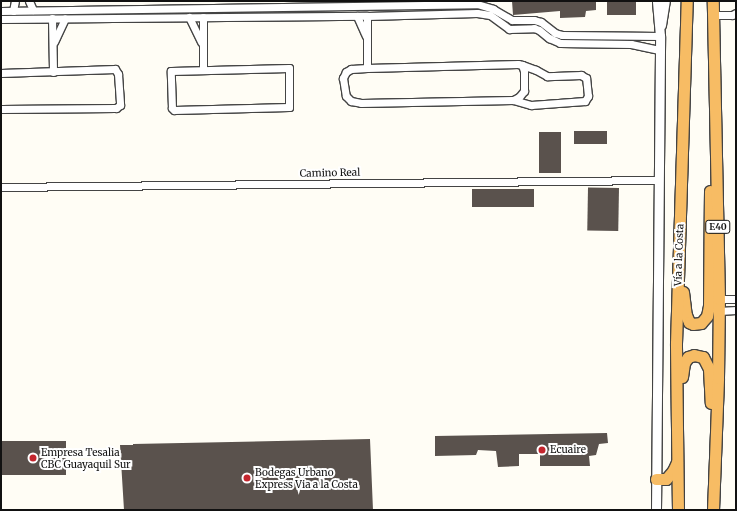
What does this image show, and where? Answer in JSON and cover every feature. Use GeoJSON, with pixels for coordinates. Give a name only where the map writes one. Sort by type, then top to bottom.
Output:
{"type":"FeatureCollection","features":[{"type":"Feature","properties":{"kind":"highway","name":"Vía a la Costa"},"geometry":{"type":"LineString","coordinates":[[678,510],[679,457],[676,342],[687,1]]}},
{"type":"Feature","properties":{"kind":"highway","name":"E40"},"geometry":{"type":"LineString","coordinates":[[713,1],[714,113],[719,299],[713,510]]}},
{"type":"Feature","properties":{"kind":"highway"},"geometry":{"type":"LineString","coordinates":[[678,254],[686,315],[689,322],[697,324],[704,320],[709,306],[711,159],[714,113]]}},
{"type":"Feature","properties":{"kind":"highway"},"geometry":{"type":"LineString","coordinates":[[678,437],[682,368],[688,357],[698,355],[706,360],[709,369],[711,415],[715,454]]}},
{"type":"Feature","properties":{"kind":"highway"},"geometry":{"type":"LineString","coordinates":[[678,510],[661,479],[673,471],[679,457]]}},
{"type":"Feature","properties":{"kind":"street"},"geometry":{"type":"LineString","coordinates":[[13,11],[15,1]]}},
{"type":"Feature","properties":{"kind":"street"},"geometry":{"type":"LineString","coordinates":[[29,1],[33,10]]}},
{"type":"Feature","properties":{"kind":"street","name":"Vía a la Costa"},"geometry":{"type":"LineString","coordinates":[[656,510],[661,479],[659,180],[660,36],[657,1]]}},
{"type":"Feature","properties":{"kind":"street","name":"Vía a la Costa"},"geometry":{"type":"LineString","coordinates":[[660,36],[665,1]]}},
{"type":"Feature","properties":{"kind":"street"},"geometry":{"type":"LineString","coordinates":[[323,3],[323,16]]}},
{"type":"Feature","properties":{"kind":"street"},"geometry":{"type":"LineString","coordinates":[[1,11],[186,4],[451,4],[486,6],[506,18],[517,21],[534,20],[541,22],[555,33],[562,35],[660,36]]}},
{"type":"Feature","properties":{"kind":"street"},"geometry":{"type":"LineString","coordinates":[[186,4],[187,18],[202,45]]}},
{"type":"Feature","properties":{"kind":"street"},"geometry":{"type":"LineString","coordinates":[[451,4],[451,13]]}},
{"type":"Feature","properties":{"kind":"street"},"geometry":{"type":"LineString","coordinates":[[714,15],[732,15],[736,12]]}},
{"type":"Feature","properties":{"kind":"street"},"geometry":{"type":"LineString","coordinates":[[1,19],[367,16],[451,13],[485,14],[509,29],[534,28],[553,41],[560,43],[631,44],[660,50]]}},
{"type":"Feature","properties":{"kind":"street"},"geometry":{"type":"LineString","coordinates":[[357,16],[367,38]]}},
{"type":"Feature","properties":{"kind":"street"},"geometry":{"type":"LineString","coordinates":[[367,16],[368,68]]}},
{"type":"Feature","properties":{"kind":"street"},"geometry":{"type":"LineString","coordinates":[[202,17],[203,70]]}},
{"type":"Feature","properties":{"kind":"street"},"geometry":{"type":"LineString","coordinates":[[52,18],[54,72]]}},
{"type":"Feature","properties":{"kind":"street"},"geometry":{"type":"LineString","coordinates":[[53,44],[65,18]]}},
{"type":"Feature","properties":{"kind":"street"},"geometry":{"type":"LineString","coordinates":[[512,64],[522,65],[547,76],[581,74],[586,78],[588,96],[584,101],[530,105],[513,100],[361,103],[351,102],[346,96],[343,78],[346,72],[351,69],[512,64]]}},
{"type":"Feature","properties":{"kind":"street"},"geometry":{"type":"LineString","coordinates":[[513,100],[519,97],[524,91],[524,71],[522,65]]}},
{"type":"Feature","properties":{"kind":"street"},"geometry":{"type":"LineString","coordinates":[[289,68],[289,106],[174,110],[172,108],[172,71],[203,70],[289,68]]}},
{"type":"Feature","properties":{"kind":"street"},"geometry":{"type":"LineString","coordinates":[[1,73],[114,69],[118,74],[120,105],[116,108],[1,109]]}},
{"type":"Feature","properties":{"kind":"street","name":"Camino Real"},"geometry":{"type":"LineString","coordinates":[[1,187],[659,180]]}},
{"type":"Feature","properties":{"kind":"street"},"geometry":{"type":"LineString","coordinates":[[719,299],[736,298]]}},
{"type":"Feature","properties":{"kind":"street"},"geometry":{"type":"LineString","coordinates":[[718,311],[736,310]]}},
{"type":"Feature","properties":{"kind":"building"},"geometry":{"type":"Polygon","coordinates":[[[512,1],[596,1],[596,10],[586,11],[585,17],[560,18],[560,11],[513,15],[512,1]]]}},
{"type":"Feature","properties":{"kind":"building"},"geometry":{"type":"Polygon","coordinates":[[[607,1],[636,1],[636,15],[607,15],[607,1]]]}},
{"type":"Feature","properties":{"kind":"building"},"geometry":{"type":"Polygon","coordinates":[[[574,131],[607,131],[607,144],[574,144],[574,131]]]}},
{"type":"Feature","properties":{"kind":"building"},"geometry":{"type":"Polygon","coordinates":[[[539,132],[561,132],[561,173],[539,173],[539,132]]]}},
{"type":"Feature","properties":{"kind":"building"},"geometry":{"type":"Polygon","coordinates":[[[588,187],[619,188],[618,231],[587,230],[588,187]]]}},
{"type":"Feature","properties":{"kind":"building"},"geometry":{"type":"Polygon","coordinates":[[[472,189],[534,189],[534,207],[472,207],[472,189]]]}},
{"type":"Feature","properties":{"kind":"building","name":"Ecuaire"},"geometry":{"type":"Polygon","coordinates":[[[607,433],[608,443],[599,444],[596,455],[589,456],[590,466],[540,466],[540,454],[519,454],[519,466],[498,467],[496,451],[478,450],[476,455],[435,456],[435,436],[607,433]]]}},
{"type":"Feature","properties":{"kind":"building","name":"Bodegas Urbano Express Via a la Costa"},"geometry":{"type":"Polygon","coordinates":[[[370,439],[373,510],[124,510],[120,445],[370,439]]]}},
{"type":"Feature","properties":{"kind":"building","name":"Empresa Tesalia CBC Guayaquil Sur"},"geometry":{"type":"Polygon","coordinates":[[[1,441],[66,441],[66,475],[1,475],[1,441]]]}},
{"type":"Feature","properties":{"kind":"place","name":"Ecuaire"},"geometry":{"type":"Point","coordinates":[542,450]}},
{"type":"Feature","properties":{"kind":"place","name":"Empresa Tesalia CBC Guayaquil Sur"},"geometry":{"type":"Point","coordinates":[33,458]}},
{"type":"Feature","properties":{"kind":"place","name":"Bodegas Urbano Express Via a la Costa"},"geometry":{"type":"Point","coordinates":[247,478]}}]}
